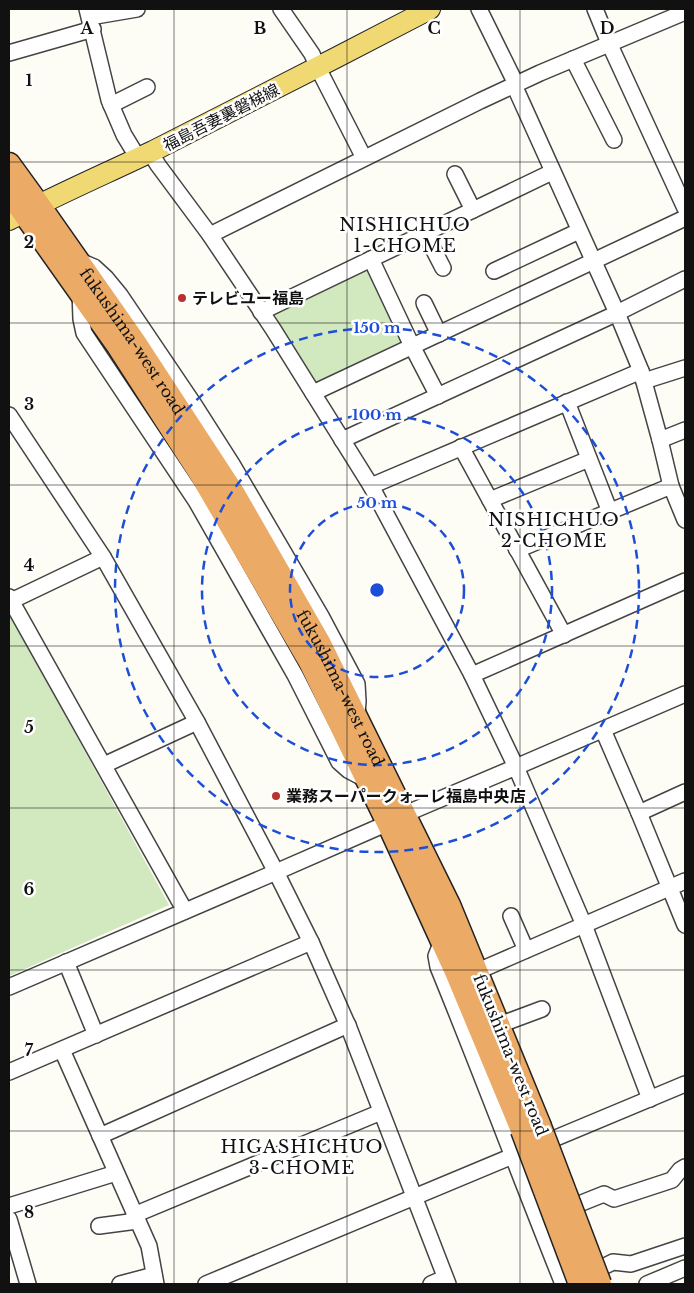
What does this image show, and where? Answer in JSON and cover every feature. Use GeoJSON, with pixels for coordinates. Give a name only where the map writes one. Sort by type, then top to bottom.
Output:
{"type":"FeatureCollection","features":[{"type":"Feature","properties":{"kind":"highway","name":"fukushima-west road"},"geometry":{"type":"LineString","coordinates":[[9,164],[24,212],[78,261],[134,341],[234,494],[320,644],[356,717],[442,941],[538,1131],[580,1284]]}},
{"type":"Feature","properties":{"kind":"highway","name":"fukushima-west road"},"geometry":{"type":"LineString","coordinates":[[9,192],[118,346],[218,502],[310,662],[367,780],[396,818],[448,902],[538,1131],[602,1276]]}},
{"type":"Feature","properties":{"kind":"main road","name":"福島吾妻裏磐梯線"},"geometry":{"type":"LineString","coordinates":[[24,212],[144,155],[318,68],[430,9]]}},
{"type":"Feature","properties":{"kind":"street"},"geometry":{"type":"LineString","coordinates":[[9,53],[90,18],[137,9]]}},
{"type":"Feature","properties":{"kind":"street"},"geometry":{"type":"LineString","coordinates":[[281,9],[312,54],[364,158]]}},
{"type":"Feature","properties":{"kind":"street"},"geometry":{"type":"LineString","coordinates":[[479,9],[515,84],[552,172],[617,313],[642,376],[671,486],[685,520]]}},
{"type":"Feature","properties":{"kind":"street"},"geometry":{"type":"LineString","coordinates":[[594,9],[685,208]]}},
{"type":"Feature","properties":{"kind":"street"},"geometry":{"type":"LineString","coordinates":[[210,234],[515,84],[685,12]]}},
{"type":"Feature","properties":{"kind":"street"},"geometry":{"type":"LineString","coordinates":[[90,18],[111,104],[124,135],[144,155],[158,165],[210,234],[261,312],[371,486],[472,675],[516,767],[584,925],[650,1099]]}},
{"type":"Feature","properties":{"kind":"street"},"geometry":{"type":"LineString","coordinates":[[573,59],[614,140]]}},
{"type":"Feature","properties":{"kind":"street"},"geometry":{"type":"LineString","coordinates":[[111,104],[147,87]]}},
{"type":"Feature","properties":{"kind":"street"},"geometry":{"type":"LineString","coordinates":[[261,312],[552,172]]}},
{"type":"Feature","properties":{"kind":"street"},"geometry":{"type":"LineString","coordinates":[[455,174],[473,210]]}},
{"type":"Feature","properties":{"kind":"street"},"geometry":{"type":"LineString","coordinates":[[313,394],[685,218]]}},
{"type":"Feature","properties":{"kind":"street"},"geometry":{"type":"LineString","coordinates":[[494,271],[579,231]]}},
{"type":"Feature","properties":{"kind":"street"},"geometry":{"type":"LineString","coordinates":[[425,233],[442,268]]}},
{"type":"Feature","properties":{"kind":"street"},"geometry":{"type":"LineString","coordinates":[[371,259],[438,396]]}},
{"type":"Feature","properties":{"kind":"street"},"geometry":{"type":"LineString","coordinates":[[342,440],[617,313],[685,279]]}},
{"type":"Feature","properties":{"kind":"street"},"geometry":{"type":"LineString","coordinates":[[424,303],[439,334]]}},
{"type":"Feature","properties":{"kind":"street"},"geometry":{"type":"LineString","coordinates":[[371,486],[567,402],[642,376],[685,368]]}},
{"type":"Feature","properties":{"kind":"street"},"geometry":{"type":"LineString","coordinates":[[567,402],[610,512]]}},
{"type":"Feature","properties":{"kind":"street"},"geometry":{"type":"LineString","coordinates":[[9,416],[103,557],[197,722],[311,942],[348,1025],[446,1281],[431,1284]]}},
{"type":"Feature","properties":{"kind":"street"},"geometry":{"type":"LineString","coordinates":[[660,440],[685,430]]}},
{"type":"Feature","properties":{"kind":"street"},"geometry":{"type":"LineString","coordinates":[[461,447],[564,635]]}},
{"type":"Feature","properties":{"kind":"street"},"geometry":{"type":"LineString","coordinates":[[490,500],[589,459]]}},
{"type":"Feature","properties":{"kind":"street"},"geometry":{"type":"LineString","coordinates":[[517,550],[671,486]]}},
{"type":"Feature","properties":{"kind":"street"},"geometry":{"type":"LineString","coordinates":[[103,557],[10,600],[185,911]]}},
{"type":"Feature","properties":{"kind":"street"},"geometry":{"type":"LineString","coordinates":[[472,675],[685,581]]}},
{"type":"Feature","properties":{"kind":"street"},"geometry":{"type":"LineString","coordinates":[[9,987],[685,694]]}},
{"type":"Feature","properties":{"kind":"street"},"geometry":{"type":"LineString","coordinates":[[104,765],[197,722]]}},
{"type":"Feature","properties":{"kind":"street"},"geometry":{"type":"LineString","coordinates":[[603,730],[685,925]]}},
{"type":"Feature","properties":{"kind":"street"},"geometry":{"type":"LineString","coordinates":[[639,813],[685,792]]}},
{"type":"Feature","properties":{"kind":"street"},"geometry":{"type":"LineString","coordinates":[[486,968],[685,881]]}},
{"type":"Feature","properties":{"kind":"street"},"geometry":{"type":"LineString","coordinates":[[448,902],[466,920],[507,1022],[538,1131],[578,1204],[602,1276],[610,1284]]}},
{"type":"Feature","properties":{"kind":"street"},"geometry":{"type":"LineString","coordinates":[[511,916],[526,950]]}},
{"type":"Feature","properties":{"kind":"street"},"geometry":{"type":"LineString","coordinates":[[442,941],[436,956],[438,967],[563,1284]]}},
{"type":"Feature","properties":{"kind":"street"},"geometry":{"type":"LineString","coordinates":[[9,1072],[311,942]]}},
{"type":"Feature","properties":{"kind":"street"},"geometry":{"type":"LineString","coordinates":[[66,962],[96,1035]]}},
{"type":"Feature","properties":{"kind":"street"},"geometry":{"type":"LineString","coordinates":[[507,1022],[542,1009]]}},
{"type":"Feature","properties":{"kind":"street"},"geometry":{"type":"LineString","coordinates":[[100,1136],[348,1025]]}},
{"type":"Feature","properties":{"kind":"street"},"geometry":{"type":"LineString","coordinates":[[62,1050],[149,1246],[155,1280],[120,1284]]}},
{"type":"Feature","properties":{"kind":"street"},"geometry":{"type":"LineString","coordinates":[[206,1284],[512,1156],[538,1131],[650,1099],[685,1084]]}},
{"type":"Feature","properties":{"kind":"street"},"geometry":{"type":"LineString","coordinates":[[99,1226],[136,1218],[381,1112]]}},
{"type":"Feature","properties":{"kind":"street"},"geometry":{"type":"LineString","coordinates":[[578,1204],[604,1194],[614,1199],[672,1180],[685,1167]]}},
{"type":"Feature","properties":{"kind":"street"},"geometry":{"type":"LineString","coordinates":[[9,1206],[116,1173]]}},
{"type":"Feature","properties":{"kind":"street"},"geometry":{"type":"LineString","coordinates":[[10,1227],[28,1284]]}},
{"type":"Feature","properties":{"kind":"street"},"geometry":{"type":"LineString","coordinates":[[602,1276],[613,1262],[631,1264],[685,1246]]}},
{"type":"Feature","properties":{"kind":"street"},"geometry":{"type":"LineString","coordinates":[[647,1284],[685,1268]]}},
{"type":"Feature","properties":{"kind":"green space"},"geometry":{"type":"Polygon","coordinates":[[[371,269],[407,344],[317,386],[274,314],[371,269]]]}},
{"type":"Feature","properties":{"kind":"green space"},"geometry":{"type":"Polygon","coordinates":[[[9,613],[169,905],[9,976],[9,613]]]}},
{"type":"Feature","properties":{"kind":"place","name":"テレビユー福島"},"geometry":{"type":"Point","coordinates":[182,298]}},
{"type":"Feature","properties":{"kind":"place","name":"業務スーパークォーレ福島中央店"},"geometry":{"type":"Point","coordinates":[276,796]}},
{"type":"Feature","properties":{"kind":"district","name":"NISHICHUO 1-CHOME"},"geometry":{"type":"Point","coordinates":[405,235]}},
{"type":"Feature","properties":{"kind":"district","name":"NISHICHUO 2-CHOME"},"geometry":{"type":"Point","coordinates":[554,530]}},
{"type":"Feature","properties":{"kind":"district","name":"HIGASHICHUO 3-CHOME"},"geometry":{"type":"Point","coordinates":[302,1157]}}]}
